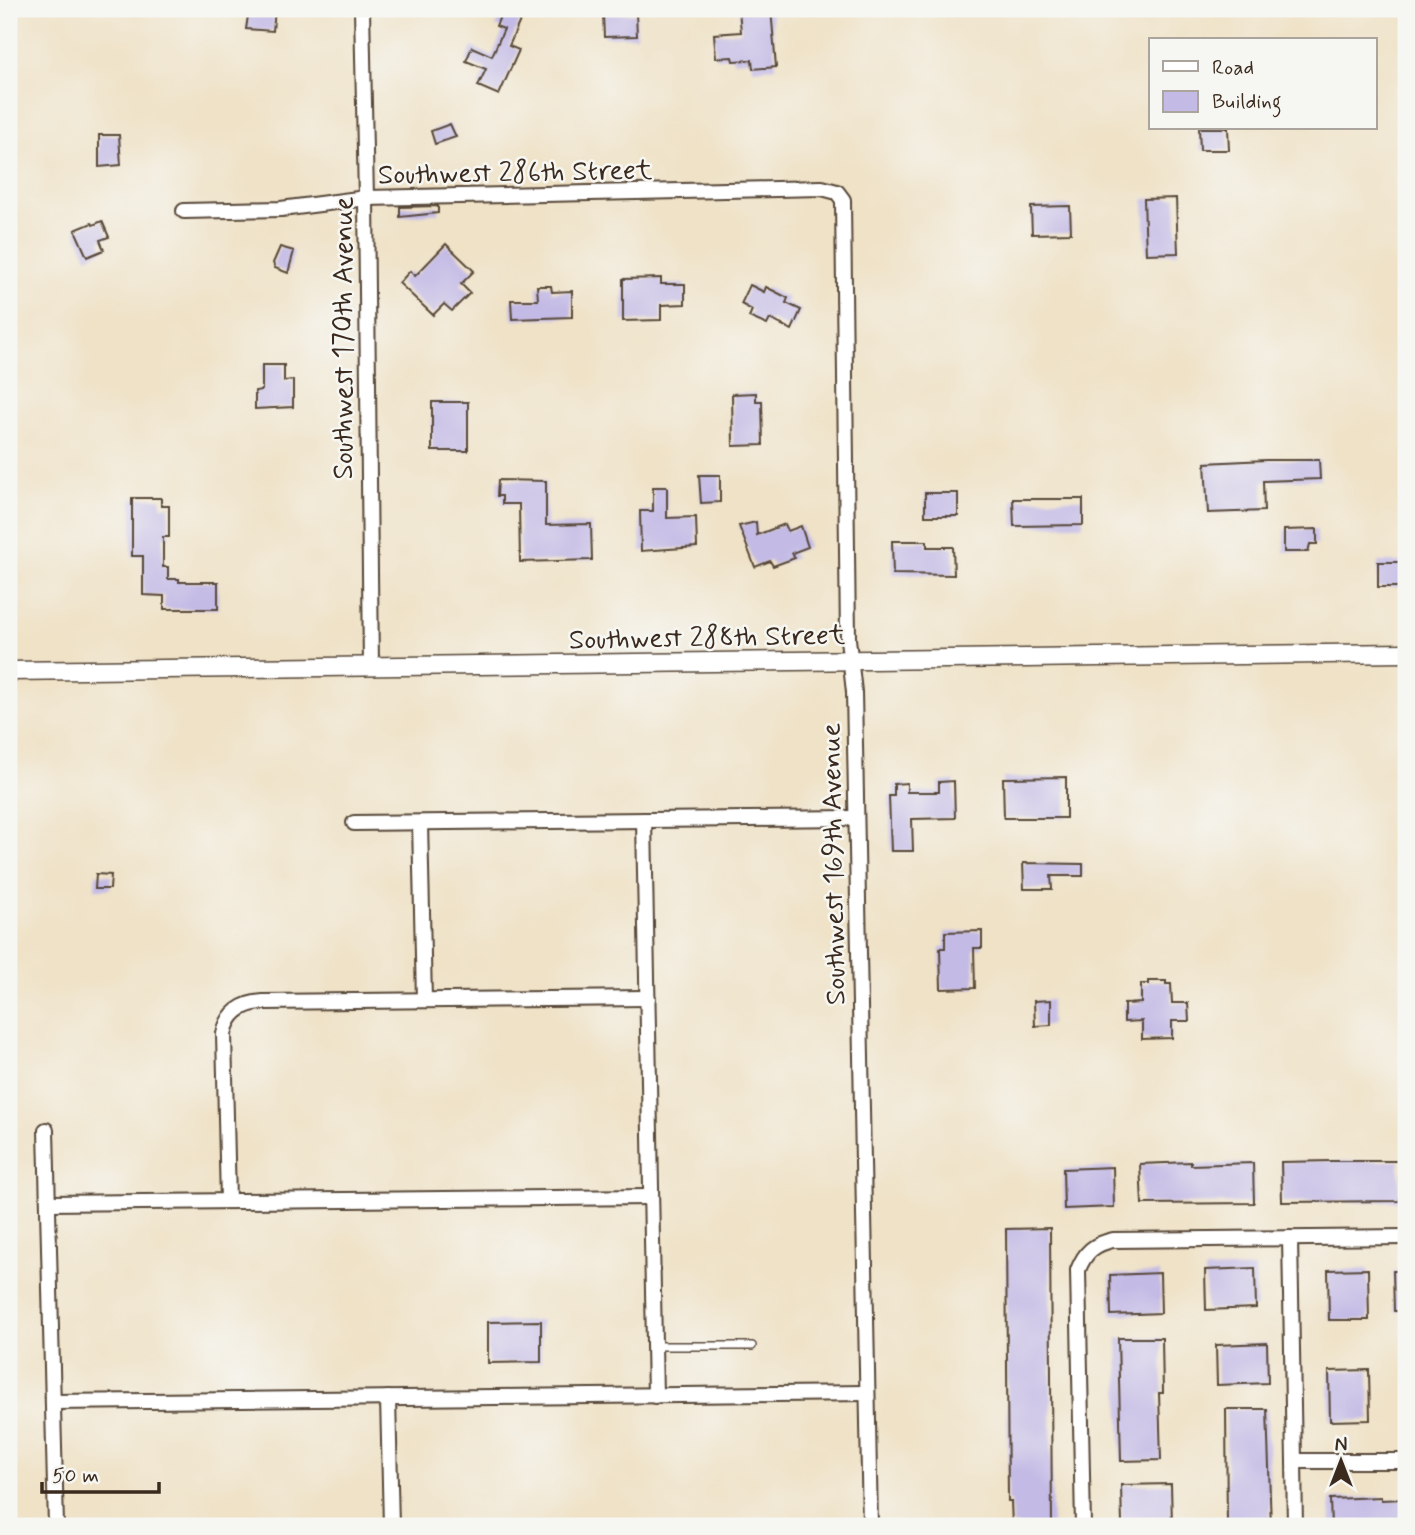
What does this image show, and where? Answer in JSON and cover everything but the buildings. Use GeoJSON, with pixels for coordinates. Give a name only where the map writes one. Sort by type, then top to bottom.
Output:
{"type":"FeatureCollection","features":[{"type":"Feature","properties":{"kind":"street","name":"Southwest 170th Avenue"},"geometry":{"type":"LineString","coordinates":[[362,9],[371,666]]}},
{"type":"Feature","properties":{"kind":"street","name":"Southwest 286th Street"},"geometry":{"type":"LineString","coordinates":[[184,211],[281,209],[366,198],[822,188],[837,192],[844,200]]}},
{"type":"Feature","properties":{"kind":"street","name":"Southwest 169th Avenue"},"geometry":{"type":"LineString","coordinates":[[844,200],[850,660],[856,818],[870,1526]]}},
{"type":"Feature","properties":{"kind":"street","name":"Southwest 288th Street"},"geometry":{"type":"LineString","coordinates":[[9,671],[1406,653]]}},
{"type":"Feature","properties":{"kind":"street"},"geometry":{"type":"LineString","coordinates":[[354,824],[856,818]]}},
{"type":"Feature","properties":{"kind":"street"},"geometry":{"type":"LineString","coordinates":[[644,820],[655,1396]]}},
{"type":"Feature","properties":{"kind":"street"},"geometry":{"type":"LineString","coordinates":[[420,823],[424,1000]]}},
{"type":"Feature","properties":{"kind":"street"},"geometry":{"type":"LineString","coordinates":[[228,1201],[224,1038],[226,1025],[242,1006],[257,1002],[648,998]]}},
{"type":"Feature","properties":{"kind":"street"},"geometry":{"type":"LineString","coordinates":[[46,1130],[56,1526]]}},
{"type":"Feature","properties":{"kind":"street"},"geometry":{"type":"LineString","coordinates":[[48,1203],[650,1197]]}},
{"type":"Feature","properties":{"kind":"street"},"geometry":{"type":"LineString","coordinates":[[1083,1526],[1078,1270],[1082,1258],[1089,1250],[1099,1243],[1113,1240],[1406,1237]]}},
{"type":"Feature","properties":{"kind":"street"},"geometry":{"type":"LineString","coordinates":[[1290,1238],[1296,1526]]}},
{"type":"Feature","properties":{"kind":"street"},"geometry":{"type":"LineString","coordinates":[[53,1402],[867,1393]]}},
{"type":"Feature","properties":{"kind":"street"},"geometry":{"type":"LineString","coordinates":[[388,1398],[390,1526]]}},
{"type":"Feature","properties":{"kind":"street"},"geometry":{"type":"LineString","coordinates":[[1294,1461],[1406,1461]]}},
{"type":"Feature","properties":{"kind":"lane"},"geometry":{"type":"LineString","coordinates":[[653,1346],[752,1346]]}}]}
